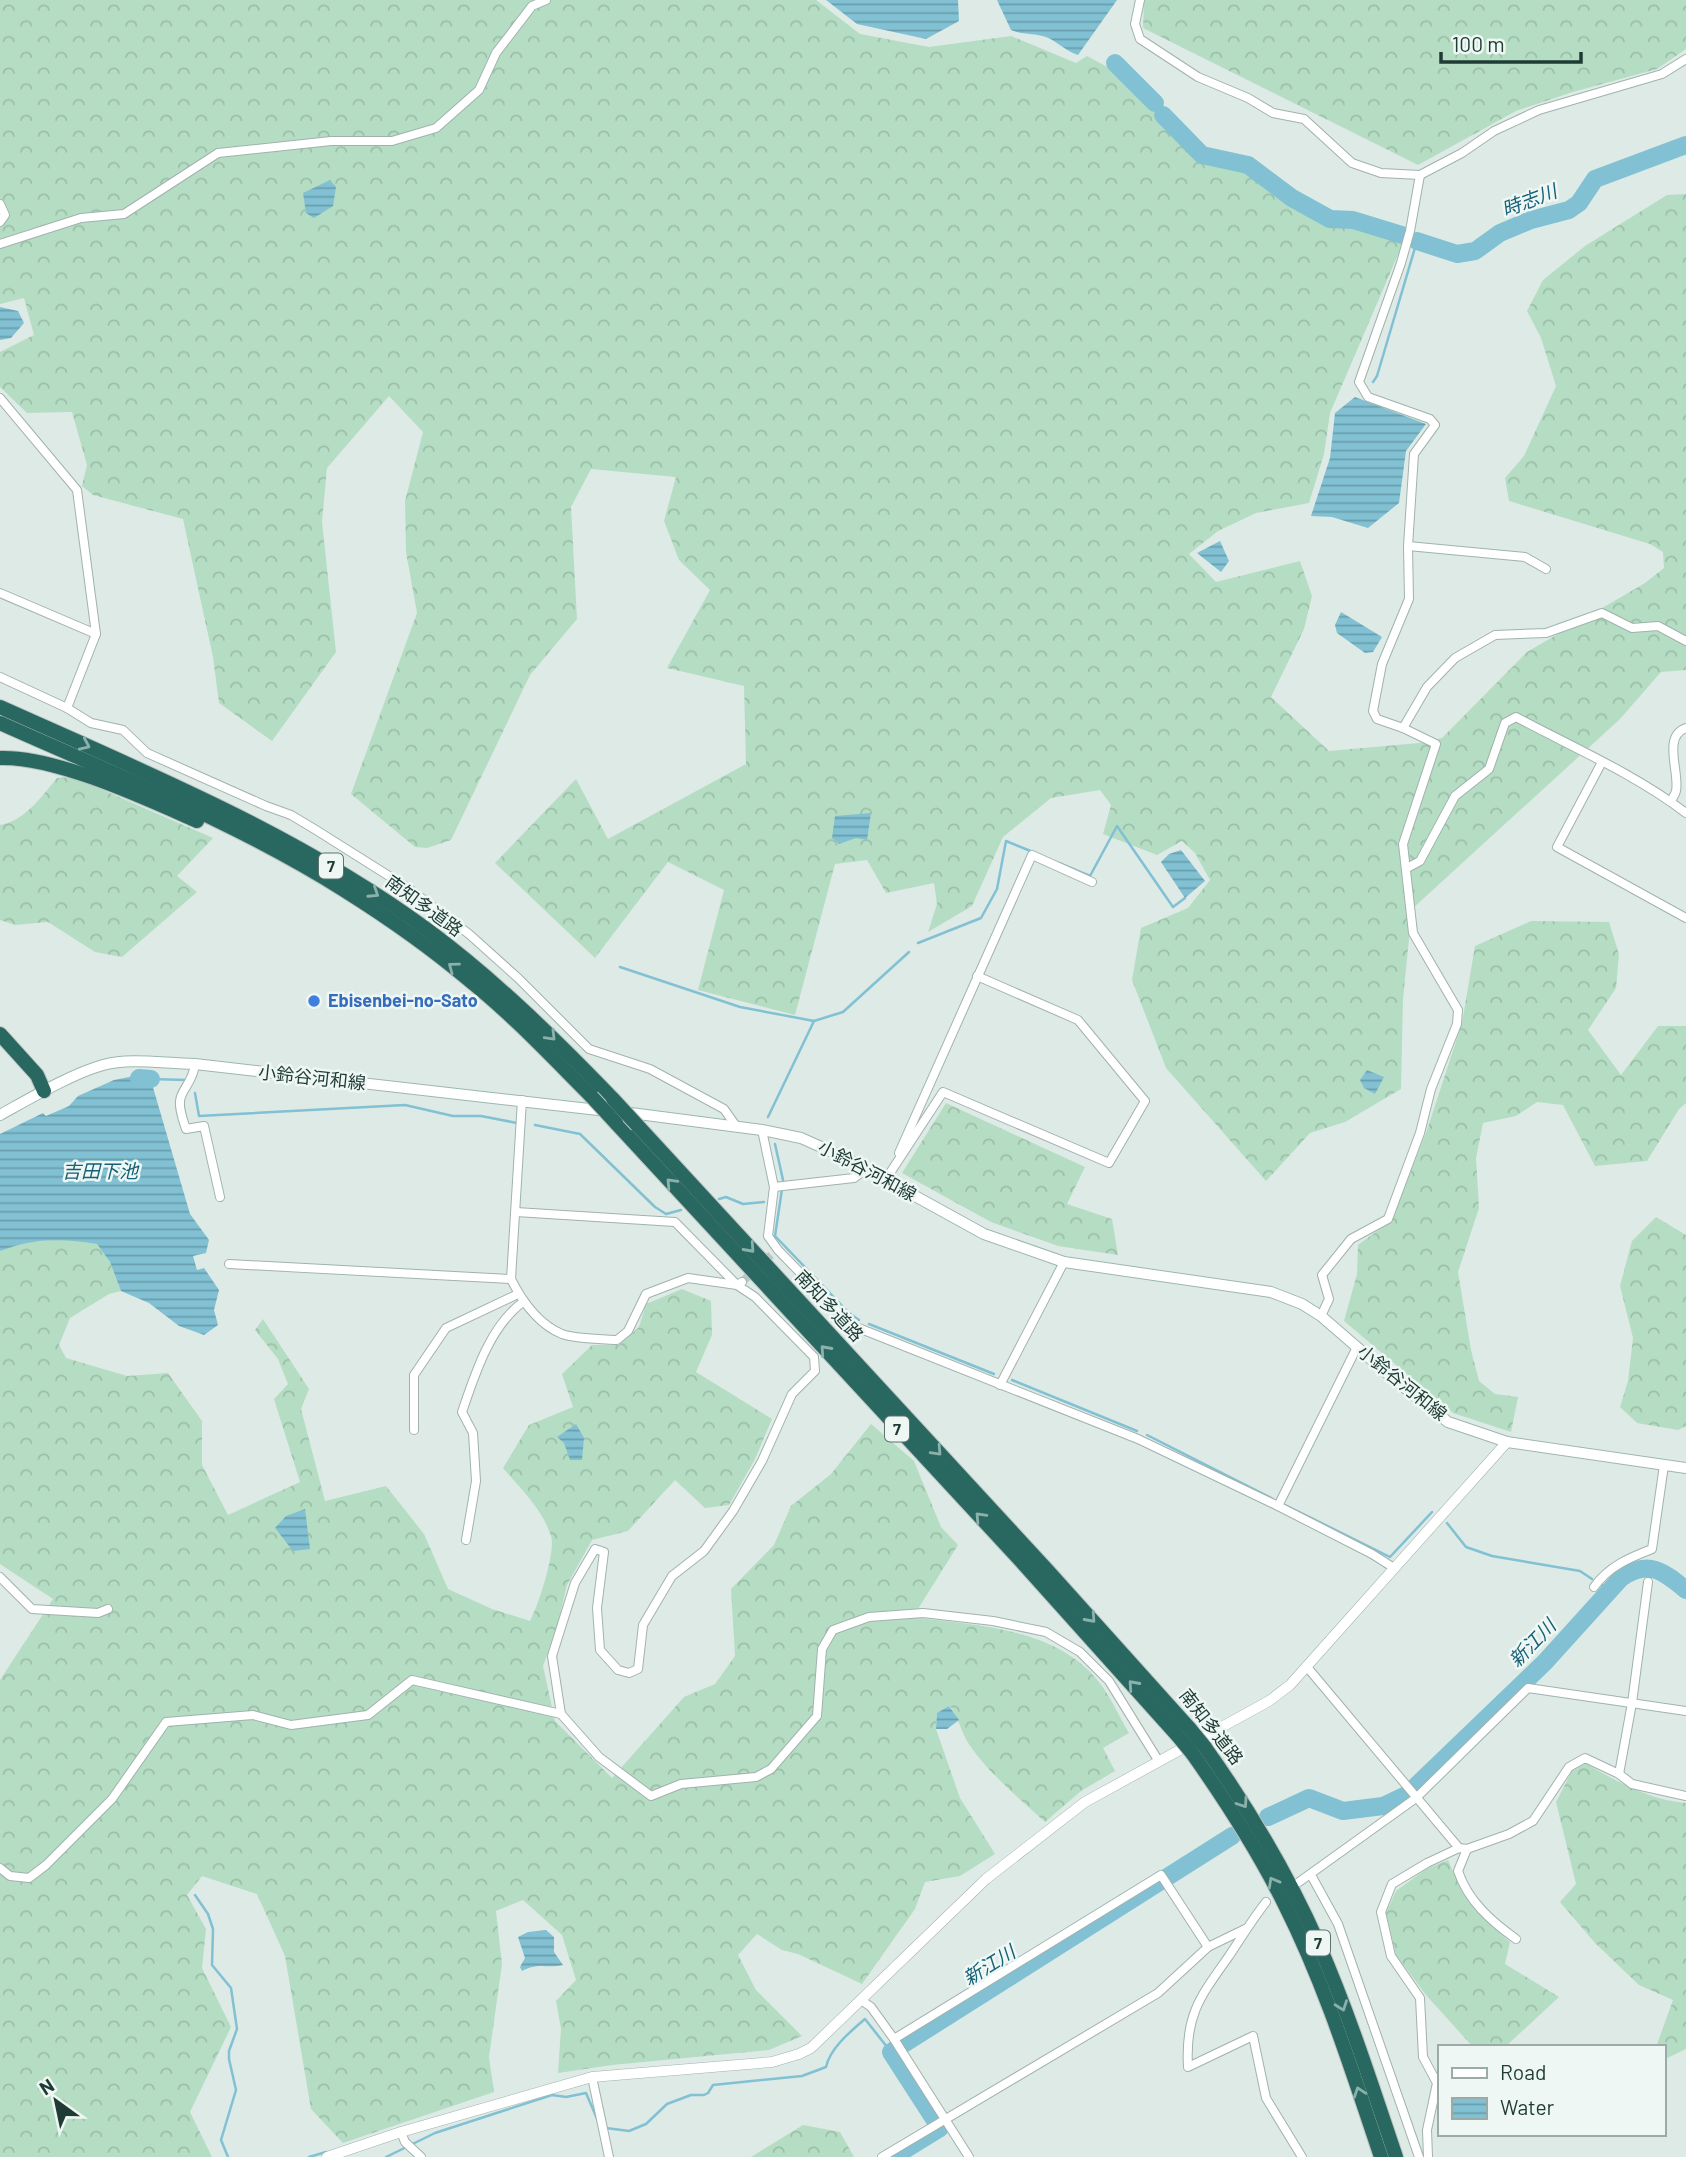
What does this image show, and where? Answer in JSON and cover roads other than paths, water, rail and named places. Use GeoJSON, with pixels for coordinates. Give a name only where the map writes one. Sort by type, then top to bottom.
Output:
{"type":"FeatureCollection","features":[{"type":"Feature","properties":{"kind":"highway"},"geometry":{"type":"LineString","coordinates":[[0,698],[47,720],[52,730]]}},
{"type":"Feature","properties":{"kind":"highway","name":"南知多道路"},"geometry":{"type":"LineString","coordinates":[[0,707],[243,820],[344,874],[383,899],[478,970],[540,1024],[613,1099],[1048,1571],[1248,1809],[1320,1946],[1396,2157]]}},
{"type":"Feature","properties":{"kind":"highway","name":"南知多道路"},"geometry":{"type":"LineString","coordinates":[[0,723],[250,835],[344,890],[470,980],[592,1097],[1021,1561],[1184,1733]]}},
{"type":"Feature","properties":{"kind":"highway"},"geometry":{"type":"LineString","coordinates":[[0,758],[18,757],[40,762],[97,780],[238,839],[250,835]]}},
{"type":"Feature","properties":{"kind":"highway"},"geometry":{"type":"LineString","coordinates":[[0,1034],[37,1074],[44,1091]]}},
{"type":"Feature","properties":{"kind":"highway"},"geometry":{"type":"LineString","coordinates":[[0,1046],[30,1081],[44,1091]]}},
{"type":"Feature","properties":{"kind":"highway","name":"南知多道路"},"geometry":{"type":"LineString","coordinates":[[1198,1750],[1284,1903],[1310,1958],[1381,2157]]}},
{"type":"Feature","properties":{"kind":"main road","name":"小鈴谷河和線"},"geometry":{"type":"LineString","coordinates":[[0,1115],[44,1091],[103,1065],[136,1062],[195,1064],[522,1100],[736,1126],[801,1138],[888,1177],[984,1234],[1064,1262],[1271,1292],[1302,1304],[1321,1315],[1448,1422],[1507,1442],[1686,1468]]}},
{"type":"Feature","properties":{"kind":"street"},"geometry":{"type":"LineString","coordinates":[[0,244],[81,218],[124,214],[218,153],[331,141],[392,141],[436,128],[479,90],[496,53],[532,6],[546,0]]}},
{"type":"Feature","properties":{"kind":"street"},"geometry":{"type":"LineString","coordinates":[[1140,0],[1135,24],[1140,39],[1198,77],[1248,97],[1273,113],[1304,119],[1352,163],[1381,173],[1420,175],[1462,153],[1494,131],[1539,110],[1662,74],[1686,59]]}},
{"type":"Feature","properties":{"kind":"street"},"geometry":{"type":"LineString","coordinates":[[1321,1315],[1329,1299],[1322,1275],[1351,1239],[1388,1219],[1420,1133],[1431,1089],[1457,1024],[1458,1010],[1413,933],[1403,844],[1436,744],[1377,719],[1373,711],[1382,664],[1409,599],[1408,546],[1414,454],[1436,425],[1430,419],[1368,397],[1359,382],[1401,263],[1420,175]]}},
{"type":"Feature","properties":{"kind":"street"},"geometry":{"type":"LineString","coordinates":[[0,204],[5,215],[0,222]]}},
{"type":"Feature","properties":{"kind":"street"},"geometry":{"type":"LineString","coordinates":[[0,398],[77,490],[96,634],[67,708]]}},
{"type":"Feature","properties":{"kind":"street"},"geometry":{"type":"LineString","coordinates":[[1408,546],[1525,557],[1546,569]]}},
{"type":"Feature","properties":{"kind":"street"},"geometry":{"type":"LineString","coordinates":[[0,593],[96,634]]}},
{"type":"Feature","properties":{"kind":"street"},"geometry":{"type":"LineString","coordinates":[[1403,728],[1427,687],[1455,658],[1495,635],[1546,633],[1602,613],[1632,628],[1658,626],[1683,637],[1686,641]]}},
{"type":"Feature","properties":{"kind":"street"},"geometry":{"type":"LineString","coordinates":[[0,677],[67,708],[91,723],[123,730],[147,753],[291,815],[316,830],[408,888],[469,934],[571,1028],[578,1040],[589,1049],[650,1069],[724,1109],[736,1126]]}},
{"type":"Feature","properties":{"kind":"street"},"geometry":{"type":"LineString","coordinates":[[1407,868],[1420,861],[1455,796],[1489,769],[1505,723],[1516,717],[1602,762],[1686,813]]}},
{"type":"Feature","properties":{"kind":"street"},"geometry":{"type":"LineString","coordinates":[[1671,802],[1676,791],[1674,740],[1680,730],[1686,728]]}},
{"type":"Feature","properties":{"kind":"street"},"geometry":{"type":"LineString","coordinates":[[1602,762],[1557,847],[1686,918]]}},
{"type":"Feature","properties":{"kind":"street"},"geometry":{"type":"LineString","coordinates":[[888,1177],[1032,855],[1092,882]]}},
{"type":"Feature","properties":{"kind":"street"},"geometry":{"type":"LineString","coordinates":[[888,1177],[943,1092],[1110,1163],[1145,1101],[1078,1020],[977,976]]}},
{"type":"Feature","properties":{"kind":"street"},"geometry":{"type":"LineString","coordinates":[[195,1064],[194,1078],[181,1096],[179,1104],[186,1129],[204,1126],[220,1197]]}},
{"type":"Feature","properties":{"kind":"street"},"geometry":{"type":"LineString","coordinates":[[522,1100],[511,1279],[521,1298],[536,1316],[563,1334],[617,1340],[628,1331],[646,1294],[688,1278],[740,1283]]}},
{"type":"Feature","properties":{"kind":"street"},"geometry":{"type":"LineString","coordinates":[[762,1130],[775,1187],[768,1236],[774,1252],[851,1325],[1138,1438],[1278,1506],[1394,1568]]}},
{"type":"Feature","properties":{"kind":"street"},"geometry":{"type":"LineString","coordinates":[[775,1187],[854,1178],[866,1169]]}},
{"type":"Feature","properties":{"kind":"street"},"geometry":{"type":"LineString","coordinates":[[516,1212],[675,1222],[814,1357],[815,1371],[792,1394],[762,1461],[733,1511],[704,1550],[672,1576],[643,1625],[638,1669],[629,1673],[618,1670],[600,1650],[597,1608],[604,1552],[595,1549],[575,1583],[552,1657],[561,1714],[599,1757],[651,1796],[681,1784],[756,1777],[771,1769],[817,1716],[822,1649],[833,1630],[869,1617],[923,1613],[993,1621],[1045,1632],[1080,1652],[1109,1681],[1158,1760]]}},
{"type":"Feature","properties":{"kind":"street"},"geometry":{"type":"LineString","coordinates":[[1000,1385],[1064,1262]]}},
{"type":"Feature","properties":{"kind":"street"},"geometry":{"type":"LineString","coordinates":[[229,1264],[511,1279]]}},
{"type":"Feature","properties":{"kind":"street"},"geometry":{"type":"LineString","coordinates":[[414,1430],[414,1375],[446,1328],[521,1298]]}},
{"type":"Feature","properties":{"kind":"street"},"geometry":{"type":"LineString","coordinates":[[466,1540],[476,1481],[473,1433],[462,1412],[482,1355],[521,1298]]}},
{"type":"Feature","properties":{"kind":"street"},"geometry":{"type":"LineString","coordinates":[[1278,1506],[1357,1346]]}},
{"type":"Feature","properties":{"kind":"street"},"geometry":{"type":"LineString","coordinates":[[327,2157],[401,2132],[592,2077],[786,2059],[799,2054],[821,2040],[986,1879],[1085,1802],[1269,1701],[1290,1685],[1507,1442]]}},
{"type":"Feature","properties":{"kind":"street"},"geometry":{"type":"LineString","coordinates":[[1594,1587],[1601,1577],[1625,1559],[1652,1549],[1664,1465]]}},
{"type":"Feature","properties":{"kind":"street"},"geometry":{"type":"LineString","coordinates":[[0,1577],[32,1609],[98,1613],[108,1609]]}},
{"type":"Feature","properties":{"kind":"street"},"geometry":{"type":"LineString","coordinates":[[1619,1774],[1632,1703],[1648,1582]]}},
{"type":"Feature","properties":{"kind":"street"},"geometry":{"type":"LineString","coordinates":[[1307,1667],[1416,1798],[1463,1849]]}},
{"type":"Feature","properties":{"kind":"street"},"geometry":{"type":"LineString","coordinates":[[0,1868],[10,1876],[29,1878],[46,1865],[112,1799],[166,1722],[253,1715],[291,1724],[368,1715],[412,1680],[561,1714]]}},
{"type":"Feature","properties":{"kind":"street"},"geometry":{"type":"LineString","coordinates":[[1299,1882],[1416,1798],[1528,1688],[1686,1711]]}},
{"type":"Feature","properties":{"kind":"street"},"geometry":{"type":"LineString","coordinates":[[1428,2157],[1427,2130],[1437,2083],[1423,2057],[1420,1998],[1391,1956],[1381,1912],[1392,1884],[1427,1863],[1509,1834],[1533,1821],[1569,1767],[1585,1758],[1619,1774],[1632,1784],[1686,1796]]}},
{"type":"Feature","properties":{"kind":"street"},"geometry":{"type":"LineString","coordinates":[[1463,1849],[1458,1871],[1462,1884],[1489,1920],[1516,1939]]}},
{"type":"Feature","properties":{"kind":"street"},"geometry":{"type":"LineString","coordinates":[[894,2040],[1161,1875],[1208,1947]]}},
{"type":"Feature","properties":{"kind":"street"},"geometry":{"type":"LineString","coordinates":[[1311,1875],[1338,1924],[1419,2157]]}},
{"type":"Feature","properties":{"kind":"street"},"geometry":{"type":"LineString","coordinates":[[1266,1902],[1196,2003],[1189,2026],[1188,2067],[1253,2036],[1266,2098],[1303,2157]]}},
{"type":"Feature","properties":{"kind":"street"},"geometry":{"type":"LineString","coordinates":[[882,2157],[1158,1993],[1208,1947],[1245,1929]]}},
{"type":"Feature","properties":{"kind":"street"},"geometry":{"type":"LineString","coordinates":[[861,2000],[872,2007],[969,2157]]}},
{"type":"Feature","properties":{"kind":"street"},"geometry":{"type":"LineString","coordinates":[[592,2077],[609,2157]]}},
{"type":"Feature","properties":{"kind":"street"},"geometry":{"type":"LineString","coordinates":[[401,2132],[405,2142],[421,2157]]}},
{"type":"Feature","properties":{"kind":"water"},"geometry":{"type":"Polygon","coordinates":[[[826,0],[958,0],[959,21],[926,39],[857,24],[826,0]]]}},
{"type":"Feature","properties":{"kind":"water"},"geometry":{"type":"Polygon","coordinates":[[[997,0],[1117,0],[1078,55],[1046,37],[1011,30],[997,0]]]}},
{"type":"Feature","properties":{"kind":"water"},"geometry":{"type":"Polygon","coordinates":[[[330,180],[336,187],[333,206],[314,218],[306,213],[303,193],[330,180]]]}},
{"type":"Feature","properties":{"kind":"water"},"geometry":{"type":"Polygon","coordinates":[[[0,307],[18,311],[24,323],[11,338],[0,340],[0,307]]]}},
{"type":"Feature","properties":{"kind":"water"},"geometry":{"type":"Polygon","coordinates":[[[1355,397],[1426,424],[1406,451],[1399,503],[1368,528],[1332,517],[1311,516],[1330,458],[1335,413],[1355,397]]]}},
{"type":"Feature","properties":{"kind":"water"},"geometry":{"type":"Polygon","coordinates":[[[1220,541],[1229,561],[1221,572],[1197,553],[1220,541]]]}},
{"type":"Feature","properties":{"kind":"water"},"geometry":{"type":"Polygon","coordinates":[[[1341,612],[1382,637],[1373,652],[1365,653],[1337,633],[1335,625],[1341,612]]]}},
{"type":"Feature","properties":{"kind":"water"},"geometry":{"type":"Polygon","coordinates":[[[871,813],[867,840],[856,838],[839,844],[832,838],[835,816],[871,813]]]}},
{"type":"Feature","properties":{"kind":"water"},"geometry":{"type":"Polygon","coordinates":[[[1181,850],[1205,881],[1185,898],[1161,862],[1169,854],[1181,850]]]}},
{"type":"Feature","properties":{"kind":"water"},"geometry":{"type":"Polygon","coordinates":[[[1367,1070],[1384,1077],[1375,1094],[1364,1088],[1360,1080],[1367,1070]]]}},
{"type":"Feature","properties":{"kind":"water","name":"吉田下池"},"geometry":{"type":"Polygon","coordinates":[[[139,1075],[139,1081],[152,1084],[190,1214],[209,1240],[206,1253],[193,1256],[197,1270],[204,1268],[219,1290],[214,1310],[218,1325],[204,1335],[179,1326],[149,1303],[121,1291],[110,1262],[97,1244],[48,1240],[0,1251],[0,1134],[43,1113],[46,1116],[69,1106],[78,1096],[114,1080],[139,1075]]]}},
{"type":"Feature","properties":{"kind":"water"},"geometry":{"type":"Polygon","coordinates":[[[576,1424],[584,1438],[582,1460],[570,1460],[564,1443],[557,1437],[576,1424]]]}},
{"type":"Feature","properties":{"kind":"water"},"geometry":{"type":"Polygon","coordinates":[[[305,1509],[310,1549],[293,1551],[275,1528],[286,1516],[305,1509]]]}},
{"type":"Feature","properties":{"kind":"water"},"geometry":{"type":"Polygon","coordinates":[[[949,1706],[959,1720],[947,1729],[936,1729],[937,1713],[949,1706]]]}},
{"type":"Feature","properties":{"kind":"water"},"geometry":{"type":"Polygon","coordinates":[[[546,1930],[554,1937],[554,1952],[563,1965],[533,1967],[522,1971],[520,1967],[525,1958],[518,1937],[528,1932],[546,1930]]]}},
{"type":"Feature","properties":{"kind":"waterway","name":"時志川"},"geometry":{"type":"LineString","coordinates":[[1115,63],[1155,103]]}},
{"type":"Feature","properties":{"kind":"waterway","name":"時志川"},"geometry":{"type":"LineString","coordinates":[[1163,115],[1202,155],[1248,165],[1292,198],[1330,219],[1353,220],[1402,235]]}},
{"type":"Feature","properties":{"kind":"waterway","name":"時志川"},"geometry":{"type":"LineString","coordinates":[[1417,241],[1457,254],[1475,251],[1500,233],[1531,220],[1569,210],[1579,203],[1595,179],[1686,145]]}},
{"type":"Feature","properties":{"kind":"waterway"},"geometry":{"type":"LineString","coordinates":[[1373,382],[1417,241]]}},
{"type":"Feature","properties":{"kind":"waterway"},"geometry":{"type":"LineString","coordinates":[[1059,863],[1090,876],[1117,826],[1173,907],[1185,898]]}},
{"type":"Feature","properties":{"kind":"waterway"},"geometry":{"type":"LineString","coordinates":[[918,943],[981,918],[997,889],[1006,841],[1033,852]]}},
{"type":"Feature","properties":{"kind":"waterway"},"geometry":{"type":"LineString","coordinates":[[814,1021],[843,1012],[909,952]]}},
{"type":"Feature","properties":{"kind":"waterway"},"geometry":{"type":"LineString","coordinates":[[620,967],[740,1007],[814,1021],[768,1117]]}},
{"type":"Feature","properties":{"kind":"waterway"},"geometry":{"type":"LineString","coordinates":[[139,1078],[151,1079]]}},
{"type":"Feature","properties":{"kind":"waterway"},"geometry":{"type":"LineString","coordinates":[[151,1079],[186,1080]]}},
{"type":"Feature","properties":{"kind":"waterway"},"geometry":{"type":"LineString","coordinates":[[195,1093],[199,1116],[405,1105],[453,1116],[481,1116],[517,1123]]}},
{"type":"Feature","properties":{"kind":"waterway"},"geometry":{"type":"LineString","coordinates":[[535,1125],[580,1134],[655,1207],[666,1214],[681,1210]]}},
{"type":"Feature","properties":{"kind":"waterway"},"geometry":{"type":"LineString","coordinates":[[775,1144],[783,1180]]}},
{"type":"Feature","properties":{"kind":"waterway"},"geometry":{"type":"LineString","coordinates":[[782,1189],[775,1236],[849,1313],[859,1320]]}},
{"type":"Feature","properties":{"kind":"waterway"},"geometry":{"type":"LineString","coordinates":[[719,1199],[726,1197],[743,1204],[764,1202]]}},
{"type":"Feature","properties":{"kind":"waterway"},"geometry":{"type":"LineString","coordinates":[[869,1324],[994,1374]]}},
{"type":"Feature","properties":{"kind":"waterway"},"geometry":{"type":"LineString","coordinates":[[1012,1380],[1137,1431]]}},
{"type":"Feature","properties":{"kind":"waterway"},"geometry":{"type":"LineString","coordinates":[[1147,1435],[1273,1499]]}},
{"type":"Feature","properties":{"kind":"waterway"},"geometry":{"type":"LineString","coordinates":[[1285,1505],[1390,1557],[1432,1512]]}},
{"type":"Feature","properties":{"kind":"waterway"},"geometry":{"type":"LineString","coordinates":[[1447,1523],[1466,1547],[1492,1556],[1580,1571],[1592,1579]]}},
{"type":"Feature","properties":{"kind":"waterway","name":"新江川"},"geometry":{"type":"LineString","coordinates":[[1416,1786],[1545,1662],[1621,1578],[1647,1568],[1670,1577],[1686,1590]]}},
{"type":"Feature","properties":{"kind":"waterway"},"geometry":{"type":"LineString","coordinates":[[1602,1585],[1610,1590]]}},
{"type":"Feature","properties":{"kind":"waterway","name":"新江川"},"geometry":{"type":"LineString","coordinates":[[1268,1817],[1309,1798],[1343,1811],[1383,1806],[1406,1795]]}},
{"type":"Feature","properties":{"kind":"waterway","name":"新江川"},"geometry":{"type":"LineString","coordinates":[[893,2157],[940,2128],[891,2052],[1232,1836]]}},
{"type":"Feature","properties":{"kind":"waterway"},"geometry":{"type":"LineString","coordinates":[[195,1895],[208,1914],[213,1929],[212,1965],[231,1988],[237,2029],[229,2051],[236,2090],[221,2140],[228,2157]]}},
{"type":"Feature","properties":{"kind":"waterway"},"geometry":{"type":"LineString","coordinates":[[606,2128],[629,2131],[646,2124],[667,2104],[691,2095],[704,2095],[713,2085],[802,2076],[826,2067],[836,2047],[865,2019],[891,2052]]}},
{"type":"Feature","properties":{"kind":"waterway"},"geometry":{"type":"LineString","coordinates":[[386,2157],[435,2133],[552,2095],[566,2097],[586,2093],[598,2121]]}},
{"type":"Feature","properties":{"kind":"waterway"},"geometry":{"type":"LineString","coordinates":[[309,2157],[326,2152]]}},
{"type":"Feature","properties":{"kind":"tunnel"},"geometry":{"type":"LineString","coordinates":[[742,1282],[771,1255]]}},
{"type":"Feature","properties":{"kind":"place","name":"Ebisenbei-no-Sato"},"geometry":{"type":"Point","coordinates":[314,1001]}}]}
